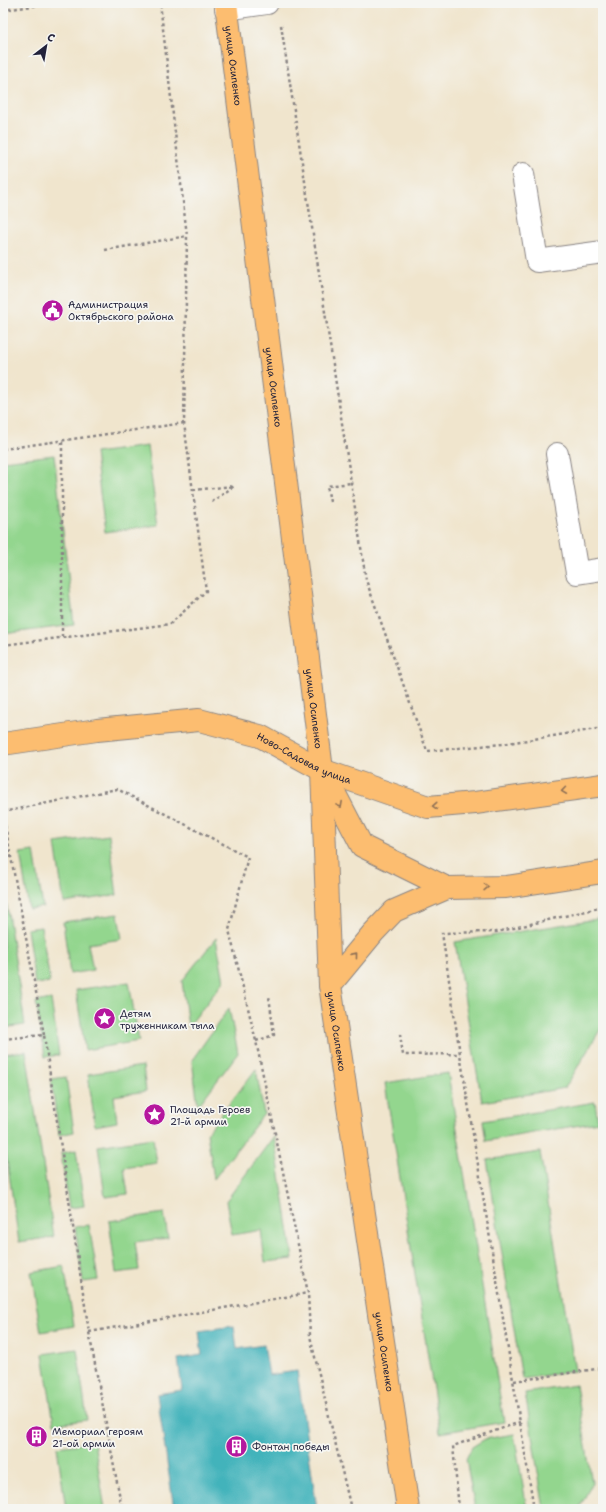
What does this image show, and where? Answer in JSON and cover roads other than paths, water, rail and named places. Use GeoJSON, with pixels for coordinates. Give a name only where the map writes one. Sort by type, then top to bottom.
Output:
{"type":"FeatureCollection","features":[{"type":"Feature","properties":{"kind":"main road","name":"улица Осипенко"},"geometry":{"type":"LineString","coordinates":[[226,6],[322,770],[330,985],[408,1509]]}},
{"type":"Feature","properties":{"kind":"main road","name":"Ново-Садовая улица"},"geometry":{"type":"LineString","coordinates":[[3,744],[97,730],[199,720],[260,736],[322,770],[428,807],[475,803],[603,785]]}},
{"type":"Feature","properties":{"kind":"main road"},"geometry":{"type":"LineString","coordinates":[[322,770],[362,846],[447,888]]}},
{"type":"Feature","properties":{"kind":"main road"},"geometry":{"type":"LineString","coordinates":[[330,985],[373,933],[394,911],[447,888],[506,887],[603,872]]}},
{"type":"Feature","properties":{"kind":"lane"},"geometry":{"type":"LineString","coordinates":[[226,6],[274,11]]}},
{"type":"Feature","properties":{"kind":"lane"},"geometry":{"type":"LineString","coordinates":[[523,174],[537,261],[603,252]]}},
{"type":"Feature","properties":{"kind":"lane"},"geometry":{"type":"LineString","coordinates":[[557,454],[577,573],[603,569]]}},
{"type":"Feature","properties":{"kind":"water","name":"Фонтан победы"},"geometry":{"type":"Polygon","coordinates":[[[234,1326],[237,1349],[264,1345],[269,1375],[297,1371],[317,1509],[174,1509],[157,1394],[182,1390],[178,1359],[202,1355],[199,1331],[234,1326]]]}},
{"type":"Feature","properties":{"kind":"place","name":"Администрация Октябрьского района"},"geometry":{"type":"Point","coordinates":[53,310]}},
{"type":"Feature","properties":{"kind":"place","name":"Детям труженникам тыла"},"geometry":{"type":"Point","coordinates":[105,1019]}},
{"type":"Feature","properties":{"kind":"place","name":"Площадь Героев 21-й армии"},"geometry":{"type":"Point","coordinates":[155,1115]}},
{"type":"Feature","properties":{"kind":"place","name":"Мемориал героям 21-ой армии"},"geometry":{"type":"Point","coordinates":[36,1437]}},
{"type":"Feature","properties":{"kind":"place","name":"Фонтан победы"},"geometry":{"type":"Point","coordinates":[237,1446]}}]}
